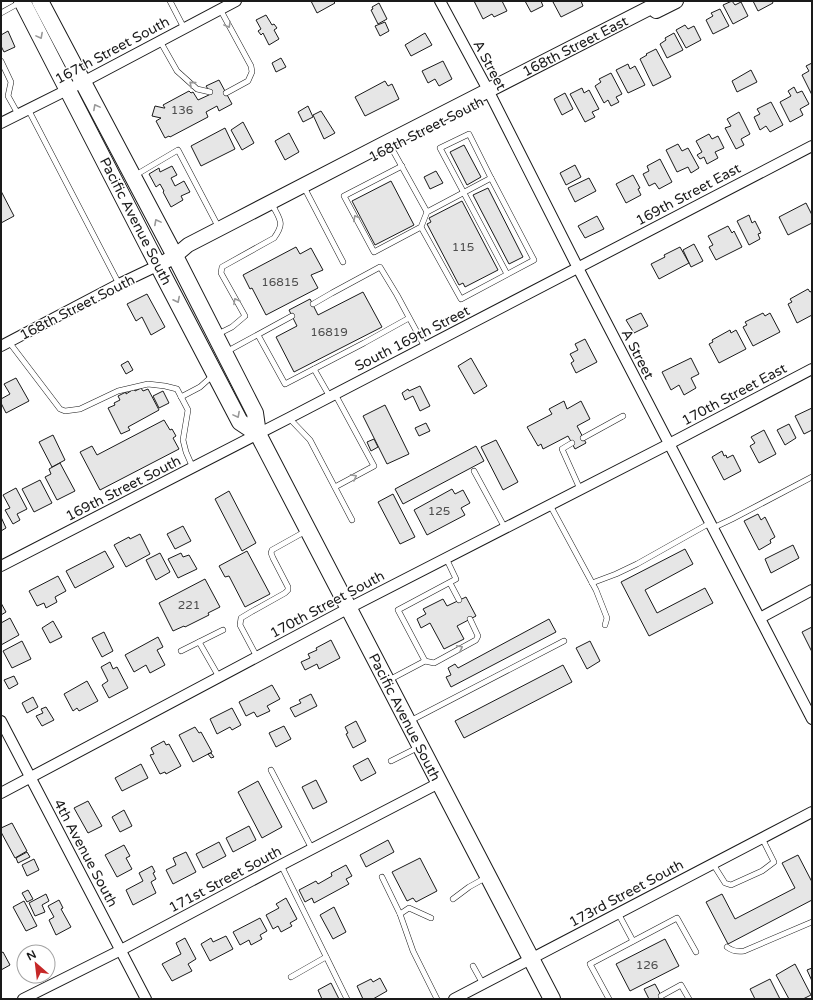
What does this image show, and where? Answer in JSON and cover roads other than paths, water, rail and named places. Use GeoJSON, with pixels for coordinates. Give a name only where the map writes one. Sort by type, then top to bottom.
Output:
{"type":"FeatureCollection","features":[{"type":"Feature","properties":{"kind":"main road","name":"Pacific Avenue South"},"geometry":{"type":"LineString","coordinates":[[22,1],[240,422],[258,434]]}},
{"type":"Feature","properties":{"kind":"main road","name":"Pacific Avenue South"},"geometry":{"type":"LineString","coordinates":[[42,2],[175,256],[255,413],[258,434],[552,999]]}},
{"type":"Feature","properties":{"kind":"street","name":"167th Street South"},"geometry":{"type":"LineString","coordinates":[[1,123],[68,90],[236,1]]}},
{"type":"Feature","properties":{"kind":"street","name":"A Street"},"geometry":{"type":"LineString","coordinates":[[440,1],[812,719]]}},
{"type":"Feature","properties":{"kind":"street","name":"168th Street East"},"geometry":{"type":"LineString","coordinates":[[489,93],[663,1]]}},
{"type":"Feature","properties":{"kind":"street","name":"168th Street South"},"geometry":{"type":"LineString","coordinates":[[5,344],[119,284],[159,265],[175,256],[188,245],[219,229],[676,1]]}},
{"type":"Feature","properties":{"kind":"street","name":"168th Street South"},"geometry":{"type":"LineString","coordinates":[[175,256],[190,253],[391,147],[489,93]]}},
{"type":"Feature","properties":{"kind":"street","name":"169th Street East"},"geometry":{"type":"LineString","coordinates":[[578,268],[812,146]]}},
{"type":"Feature","properties":{"kind":"street","name":"South 169th Street"},"geometry":{"type":"LineString","coordinates":[[258,434],[578,268]]}},
{"type":"Feature","properties":{"kind":"street","name":"170th Street East"},"geometry":{"type":"LineString","coordinates":[[669,444],[812,369]]}},
{"type":"Feature","properties":{"kind":"street","name":"169th Street South"},"geometry":{"type":"LineString","coordinates":[[1,566],[258,434]]}},
{"type":"Feature","properties":{"kind":"street","name":"170th Street South"},"geometry":{"type":"LineString","coordinates":[[1,793],[348,608],[669,444]]}},
{"type":"Feature","properties":{"kind":"street"},"geometry":{"type":"LineString","coordinates":[[760,618],[812,590]]}},
{"type":"Feature","properties":{"kind":"street","name":"4th Avenue South"},"geometry":{"type":"LineString","coordinates":[[1,721],[146,999]]}},
{"type":"Feature","properties":{"kind":"street","name":"171st Street South"},"geometry":{"type":"LineString","coordinates":[[23,999],[121,950],[439,783]]}},
{"type":"Feature","properties":{"kind":"street","name":"173rd Street South"},"geometry":{"type":"LineString","coordinates":[[454,999],[812,812]]}},
{"type":"Feature","properties":{"kind":"lane"},"geometry":{"type":"LineString","coordinates":[[1,13],[22,1]]}},
{"type":"Feature","properties":{"kind":"lane"},"geometry":{"type":"LineString","coordinates":[[170,1],[184,28]]}},
{"type":"Feature","properties":{"kind":"lane"},"geometry":{"type":"LineString","coordinates":[[220,9],[251,66],[252,72],[248,81],[226,93]]}},
{"type":"Feature","properties":{"kind":"lane"},"geometry":{"type":"LineString","coordinates":[[160,41],[177,71],[198,89],[210,92]]}},
{"type":"Feature","properties":{"kind":"lane"},"geometry":{"type":"LineString","coordinates":[[1,61],[12,82],[8,96],[18,114]]}},
{"type":"Feature","properties":{"kind":"lane"},"geometry":{"type":"LineString","coordinates":[[28,109],[119,284]]}},
{"type":"Feature","properties":{"kind":"lane"},"geometry":{"type":"LineString","coordinates":[[391,147],[426,212],[422,227],[461,299],[534,260],[469,134],[440,148],[507,274]]}},
{"type":"Feature","properties":{"kind":"lane"},"geometry":{"type":"LineString","coordinates":[[133,177],[178,150],[219,229]]}},
{"type":"Feature","properties":{"kind":"lane"},"geometry":{"type":"LineString","coordinates":[[402,166],[344,196],[374,252],[422,227]]}},
{"type":"Feature","properties":{"kind":"lane"},"geometry":{"type":"LineString","coordinates":[[426,212],[492,178]]}},
{"type":"Feature","properties":{"kind":"lane"},"geometry":{"type":"LineString","coordinates":[[306,191],[343,262]]}},
{"type":"Feature","properties":{"kind":"lane"},"geometry":{"type":"LineString","coordinates":[[216,336],[232,327],[244,316],[220,273],[222,267],[274,238],[280,230],[280,220],[274,208]]}},
{"type":"Feature","properties":{"kind":"lane"},"geometry":{"type":"LineString","coordinates":[[313,304],[380,267],[425,347]]}},
{"type":"Feature","properties":{"kind":"lane"},"geometry":{"type":"LineString","coordinates":[[224,353],[292,316]]}},
{"type":"Feature","properties":{"kind":"lane"},"geometry":{"type":"LineString","coordinates":[[258,335],[285,384],[409,318]]}},
{"type":"Feature","properties":{"kind":"lane"},"geometry":{"type":"LineString","coordinates":[[5,344],[60,409],[65,412],[80,409],[118,391],[148,384],[177,389],[188,410],[183,440],[186,452],[193,468]]}},
{"type":"Feature","properties":{"kind":"lane"},"geometry":{"type":"LineString","coordinates":[[314,369],[332,395],[374,466],[335,487]]}},
{"type":"Feature","properties":{"kind":"lane"},"geometry":{"type":"LineString","coordinates":[[181,397],[200,387],[216,375]]}},
{"type":"Feature","properties":{"kind":"lane"},"geometry":{"type":"LineString","coordinates":[[583,438],[623,416]]}},
{"type":"Feature","properties":{"kind":"lane"},"geometry":{"type":"LineString","coordinates":[[289,418],[310,440],[352,520]]}},
{"type":"Feature","properties":{"kind":"lane"},"geometry":{"type":"LineString","coordinates":[[572,443],[562,449],[580,489]]}},
{"type":"Feature","properties":{"kind":"lane"},"geometry":{"type":"LineString","coordinates":[[474,471],[505,528]]}},
{"type":"Feature","properties":{"kind":"lane"},"geometry":{"type":"LineString","coordinates":[[592,583],[637,564],[712,525],[732,519],[812,477]]}},
{"type":"Feature","properties":{"kind":"lane"},"geometry":{"type":"LineString","coordinates":[[550,505],[592,583],[607,618],[605,625]]}},
{"type":"Feature","properties":{"kind":"lane"},"geometry":{"type":"LineString","coordinates":[[257,657],[240,625],[241,618],[288,590],[288,587],[271,553],[272,550],[308,530]]}},
{"type":"Feature","properties":{"kind":"lane"},"geometry":{"type":"LineString","coordinates":[[425,661],[398,610],[456,580],[446,558]]}},
{"type":"Feature","properties":{"kind":"lane"},"geometry":{"type":"LineString","coordinates":[[450,583],[459,600]]}},
{"type":"Feature","properties":{"kind":"lane"},"geometry":{"type":"LineString","coordinates":[[386,681],[425,661],[434,663],[476,640],[478,636],[470,619]]}},
{"type":"Feature","properties":{"kind":"lane"},"geometry":{"type":"LineString","coordinates":[[181,651],[223,630]]}},
{"type":"Feature","properties":{"kind":"lane"},"geometry":{"type":"LineString","coordinates":[[408,722],[564,641]]}},
{"type":"Feature","properties":{"kind":"lane"},"geometry":{"type":"LineString","coordinates":[[199,642],[219,677]]}},
{"type":"Feature","properties":{"kind":"lane"},"geometry":{"type":"LineString","coordinates":[[391,761],[420,746]]}},
{"type":"Feature","properties":{"kind":"lane"},"geometry":{"type":"LineString","coordinates":[[271,770],[312,849]]}},
{"type":"Feature","properties":{"kind":"lane"},"geometry":{"type":"LineString","coordinates":[[713,864],[725,883],[731,884],[762,871],[774,862],[762,838]]}},
{"type":"Feature","properties":{"kind":"lane"},"geometry":{"type":"LineString","coordinates":[[281,865],[346,999]]}},
{"type":"Feature","properties":{"kind":"lane"},"geometry":{"type":"LineString","coordinates":[[453,899],[469,887],[488,876]]}},
{"type":"Feature","properties":{"kind":"lane"},"geometry":{"type":"LineString","coordinates":[[382,877],[394,899],[413,951],[438,999]]}},
{"type":"Feature","properties":{"kind":"lane"},"geometry":{"type":"LineString","coordinates":[[400,914],[409,908],[431,918]]}},
{"type":"Feature","properties":{"kind":"lane"},"geometry":{"type":"LineString","coordinates":[[618,913],[633,941]]}},
{"type":"Feature","properties":{"kind":"lane"},"geometry":{"type":"LineString","coordinates":[[609,999],[590,964],[677,918],[696,952]]}},
{"type":"Feature","properties":{"kind":"lane"},"geometry":{"type":"LineString","coordinates":[[727,947],[730,950],[738,952],[744,951],[812,922]]}},
{"type":"Feature","properties":{"kind":"lane"},"geometry":{"type":"LineString","coordinates":[[291,977],[326,957]]}},
{"type":"Feature","properties":{"kind":"lane"},"geometry":{"type":"LineString","coordinates":[[473,966],[483,984]]}},
{"type":"Feature","properties":{"kind":"lane"},"geometry":{"type":"LineString","coordinates":[[661,996],[681,986],[689,999]]}}]}
